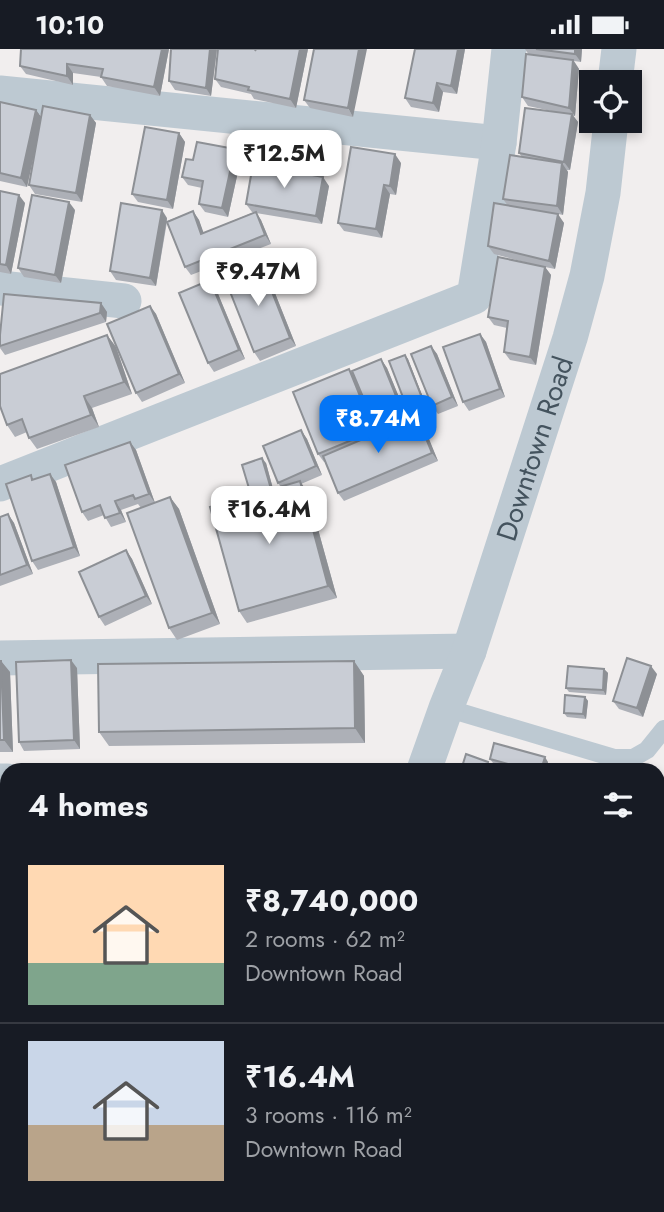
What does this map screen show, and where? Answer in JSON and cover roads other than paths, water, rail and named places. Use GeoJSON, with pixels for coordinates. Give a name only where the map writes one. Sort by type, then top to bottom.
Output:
{"type":"FeatureCollection","features":[{"type":"Feature","properties":{"kind":"street"},"geometry":{"type":"LineString","coordinates":[[0,484],[474,297],[499,143],[509,49]]}},
{"type":"Feature","properties":{"kind":"street"},"geometry":{"type":"LineString","coordinates":[[616,70],[619,49]]}},
{"type":"Feature","properties":{"kind":"street"},"geometry":{"type":"LineString","coordinates":[[0,93],[499,143]]}},
{"type":"Feature","properties":{"kind":"street","name":"Downtown Road"},"geometry":{"type":"LineString","coordinates":[[426,763],[469,651],[570,338],[587,276],[603,193],[610,133]]}},
{"type":"Feature","properties":{"kind":"street"},"geometry":{"type":"LineString","coordinates":[[0,288],[124,301]]}},
{"type":"Feature","properties":{"kind":"street"},"geometry":{"type":"LineString","coordinates":[[0,658],[469,651]]}},
{"type":"Feature","properties":{"kind":"lane"},"geometry":{"type":"LineString","coordinates":[[446,708],[614,758],[633,758],[647,750],[664,729]]}}]}
